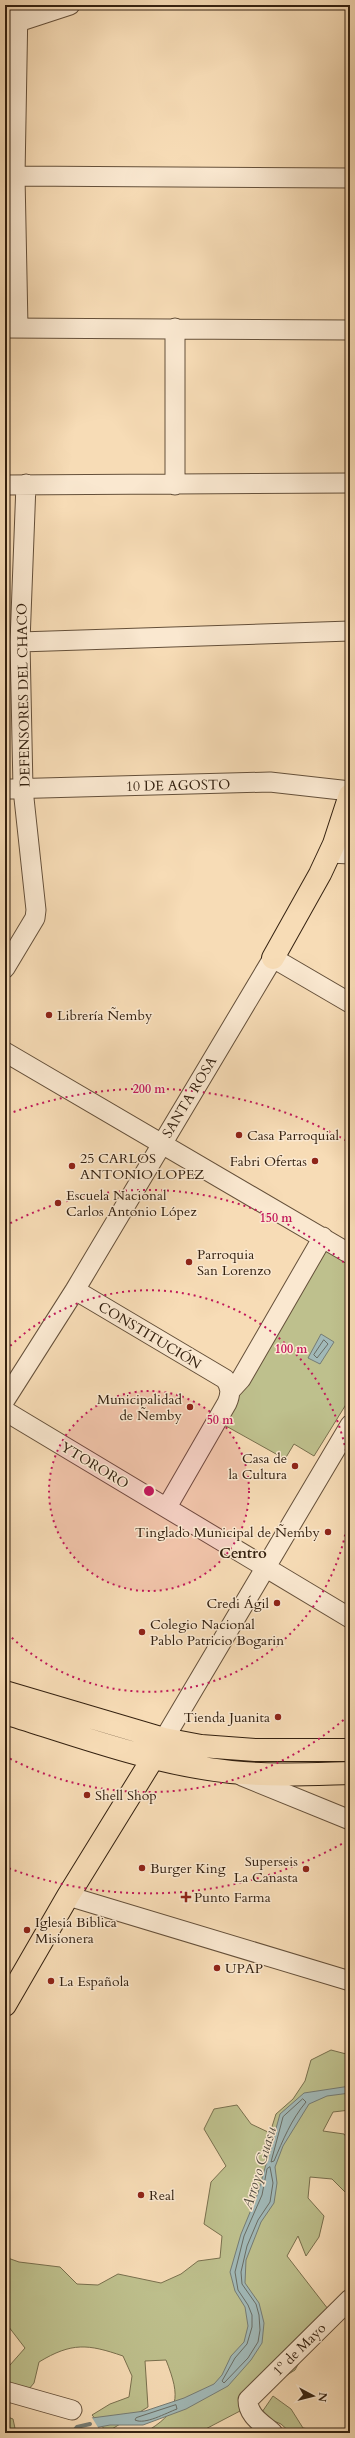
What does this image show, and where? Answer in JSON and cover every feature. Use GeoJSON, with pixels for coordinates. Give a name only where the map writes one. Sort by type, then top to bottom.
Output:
{"type":"FeatureCollection","features":[{"type":"Feature","properties":{"kind":"main road"},"geometry":{"type":"LineString","coordinates":[[273,958],[340,853],[350,795]]}},
{"type":"Feature","properties":{"kind":"main road"},"geometry":{"type":"LineString","coordinates":[[5,1692],[164,1739],[201,1746],[255,1750],[350,1750]]}},
{"type":"Feature","properties":{"kind":"main road"},"geometry":{"type":"LineString","coordinates":[[5,1713],[154,1758],[229,1772],[284,1775],[350,1773]]}},
{"type":"Feature","properties":{"kind":"main road"},"geometry":{"type":"LineString","coordinates":[[5,2005],[68,1896],[154,1758],[164,1739]]}},
{"type":"Feature","properties":{"kind":"street"},"geometry":{"type":"LineString","coordinates":[[70,5],[18,13],[11,328],[350,330]]}},
{"type":"Feature","properties":{"kind":"street"},"geometry":{"type":"LineString","coordinates":[[15,176],[350,178]]}},
{"type":"Feature","properties":{"kind":"street"},"geometry":{"type":"LineString","coordinates":[[174,484],[175,328]]}},
{"type":"Feature","properties":{"kind":"street"},"geometry":{"type":"LineString","coordinates":[[5,485],[350,483]]}},
{"type":"Feature","properties":{"kind":"street","name":"DEFENSORES DEL CHACO"},"geometry":{"type":"LineString","coordinates":[[5,968],[35,918],[14,789],[26,484]]}},
{"type":"Feature","properties":{"kind":"street"},"geometry":{"type":"LineString","coordinates":[[20,642],[350,631]]}},
{"type":"Feature","properties":{"kind":"street","name":"10 DE AGOSTO"},"geometry":{"type":"LineString","coordinates":[[14,789],[270,782],[350,791]]}},
{"type":"Feature","properties":{"kind":"street"},"geometry":{"type":"LineString","coordinates":[[273,958],[350,1003]]}},
{"type":"Feature","properties":{"kind":"street","name":"SANTA ROSA"},"geometry":{"type":"LineString","coordinates":[[5,1400],[75,1290],[160,1144],[273,958]]}},
{"type":"Feature","properties":{"kind":"street"},"geometry":{"type":"LineString","coordinates":[[5,1052],[350,1254]]}},
{"type":"Feature","properties":{"kind":"street"},"geometry":{"type":"LineString","coordinates":[[167,1507],[227,1403],[228,1385],[241,1379],[323,1237]]}},
{"type":"Feature","properties":{"kind":"street","name":"CONSTITUCIÓN"},"geometry":{"type":"LineString","coordinates":[[75,1290],[228,1385]]}},
{"type":"Feature","properties":{"kind":"street","name":"YTORORO"},"geometry":{"type":"LineString","coordinates":[[5,1411],[350,1618]]}},
{"type":"Feature","properties":{"kind":"street"},"geometry":{"type":"LineString","coordinates":[[164,1739],[265,1566],[350,1425]]}},
{"type":"Feature","properties":{"kind":"street"},"geometry":{"type":"LineString","coordinates":[[229,1772],[273,1788],[350,1820]]}},
{"type":"Feature","properties":{"kind":"street"},"geometry":{"type":"LineString","coordinates":[[68,1896],[348,1977]]}},
{"type":"Feature","properties":{"kind":"street","name":"1º de Mayo"},"geometry":{"type":"LineString","coordinates":[[273,2433],[254,2417],[248,2408],[248,2400],[350,2299]]}},
{"type":"Feature","properties":{"kind":"street"},"geometry":{"type":"LineString","coordinates":[[5,2391],[72,2410]]}},
{"type":"Feature","properties":{"kind":"green space"},"geometry":{"type":"Polygon","coordinates":[[[320,1247],[350,1264],[350,1398],[314,1456],[294,1444],[285,1459],[217,1421],[320,1247]]]}},
{"type":"Feature","properties":{"kind":"green space"},"geometry":{"type":"Polygon","coordinates":[[[331,2050],[350,2055],[350,2110],[333,2112],[323,2131],[344,2134],[350,2142],[350,2216],[347,2194],[332,2179],[310,2177],[308,2198],[324,2216],[319,2237],[306,2256],[298,2236],[287,2256],[328,2309],[295,2370],[257,2394],[240,2411],[198,2433],[144,2433],[165,2418],[171,2411],[174,2403],[174,2384],[166,2360],[145,2361],[148,2407],[107,2432],[92,2415],[110,2404],[129,2397],[132,2376],[123,2356],[111,2352],[90,2347],[71,2348],[61,2351],[39,2362],[34,2383],[18,2402],[5,2398],[5,2367],[10,2365],[25,2348],[5,2322],[5,2257],[19,2262],[60,2267],[77,2284],[98,2285],[118,2274],[161,2283],[181,2274],[198,2261],[220,2258],[222,2236],[204,2224],[211,2182],[226,2166],[204,2129],[214,2109],[237,2105],[251,2124],[270,2133],[276,2114],[293,2099],[305,2081],[311,2060],[331,2050]]]}},
{"type":"Feature","properties":{"kind":"green space"},"geometry":{"type":"Polygon","coordinates":[[[273,2396],[291,2409],[303,2428],[326,2432],[348,2428],[350,2426],[350,2433],[291,2433],[281,2424],[260,2415],[273,2396]]]}},
{"type":"Feature","properties":{"kind":"green space"},"geometry":{"type":"Polygon","coordinates":[[[5,2416],[13,2419],[16,2433],[5,2433],[5,2416]]]}},
{"type":"Feature","properties":{"kind":"water"},"geometry":{"type":"Polygon","coordinates":[[[321,1334],[334,1342],[320,1364],[308,1358],[321,1334]]]}},
{"type":"Feature","properties":{"kind":"water"},"geometry":{"type":"Polygon","coordinates":[[[350,2086],[350,2093],[327,2096],[309,2104],[283,2146],[275,2167],[277,2183],[274,2203],[261,2222],[246,2260],[245,2283],[259,2303],[264,2323],[262,2343],[251,2360],[228,2386],[186,2409],[143,2425],[110,2425],[89,2429],[84,2419],[145,2411],[184,2398],[214,2384],[222,2375],[231,2356],[244,2342],[248,2326],[245,2307],[235,2291],[230,2272],[241,2234],[258,2193],[280,2114],[304,2093],[350,2086]]]}},
{"type":"Feature","properties":{"kind":"pier"},"geometry":{"type":"Polygon","coordinates":[[[91,2416],[99,2429],[87,2430],[82,2418],[91,2416]]]}},
{"type":"Feature","properties":{"kind":"waterway","name":"Arroyo Guasu"},"geometry":{"type":"LineString","coordinates":[[72,2433],[77,2427],[90,2424]]}},
{"type":"Feature","properties":{"kind":"place","name":"Librería Ñemby"},"geometry":{"type":"Point","coordinates":[49,1015]}},
{"type":"Feature","properties":{"kind":"place","name":"Casa Parroquial"},"geometry":{"type":"Point","coordinates":[239,1135]}},
{"type":"Feature","properties":{"kind":"place","name":"Fabri Ofertas"},"geometry":{"type":"Point","coordinates":[315,1161]}},
{"type":"Feature","properties":{"kind":"place","name":"25 CARLOS ANTONIO LOPEZ"},"geometry":{"type":"Point","coordinates":[72,1166]}},
{"type":"Feature","properties":{"kind":"place","name":"Escuela Nacional Carlos Antonio López"},"geometry":{"type":"Point","coordinates":[58,1203]}},
{"type":"Feature","properties":{"kind":"place","name":"Parroquia San Lorenzo"},"geometry":{"type":"Point","coordinates":[189,1262]}},
{"type":"Feature","properties":{"kind":"place","name":"Municipalidad de Ñemby"},"geometry":{"type":"Point","coordinates":[190,1407]}},
{"type":"Feature","properties":{"kind":"place","name":"Casa de la Cultura"},"geometry":{"type":"Point","coordinates":[295,1466]}},
{"type":"Feature","properties":{"kind":"place","name":"Tinglado Municipal de Ñemby"},"geometry":{"type":"Point","coordinates":[328,1532]}},
{"type":"Feature","properties":{"kind":"place","name":"Credi Ágil"},"geometry":{"type":"Point","coordinates":[277,1603]}},
{"type":"Feature","properties":{"kind":"place","name":"Colegio Nacional Pablo Patricio Bogarin"},"geometry":{"type":"Point","coordinates":[142,1632]}},
{"type":"Feature","properties":{"kind":"place","name":"Tienda Juanita"},"geometry":{"type":"Point","coordinates":[278,1717]}},
{"type":"Feature","properties":{"kind":"place","name":"Shell Shop"},"geometry":{"type":"Point","coordinates":[87,1795]}},
{"type":"Feature","properties":{"kind":"place","name":"Burger King"},"geometry":{"type":"Point","coordinates":[142,1868]}},
{"type":"Feature","properties":{"kind":"place","name":"Superseis La Canasta"},"geometry":{"type":"Point","coordinates":[306,1869]}},
{"type":"Feature","properties":{"kind":"place","name":"Punto Farma"},"geometry":{"type":"Point","coordinates":[186,1897]}},
{"type":"Feature","properties":{"kind":"place","name":"Iglesia Biblica Misionera"},"geometry":{"type":"Point","coordinates":[27,1930]}},
{"type":"Feature","properties":{"kind":"place","name":"UPAP"},"geometry":{"type":"Point","coordinates":[217,1968]}},
{"type":"Feature","properties":{"kind":"place","name":"La Española"},"geometry":{"type":"Point","coordinates":[51,1981]}},
{"type":"Feature","properties":{"kind":"place","name":"Real"},"geometry":{"type":"Point","coordinates":[141,2195]}},
{"type":"Feature","properties":{"kind":"district","name":"Centro"},"geometry":{"type":"Point","coordinates":[243,1553]}}]}
